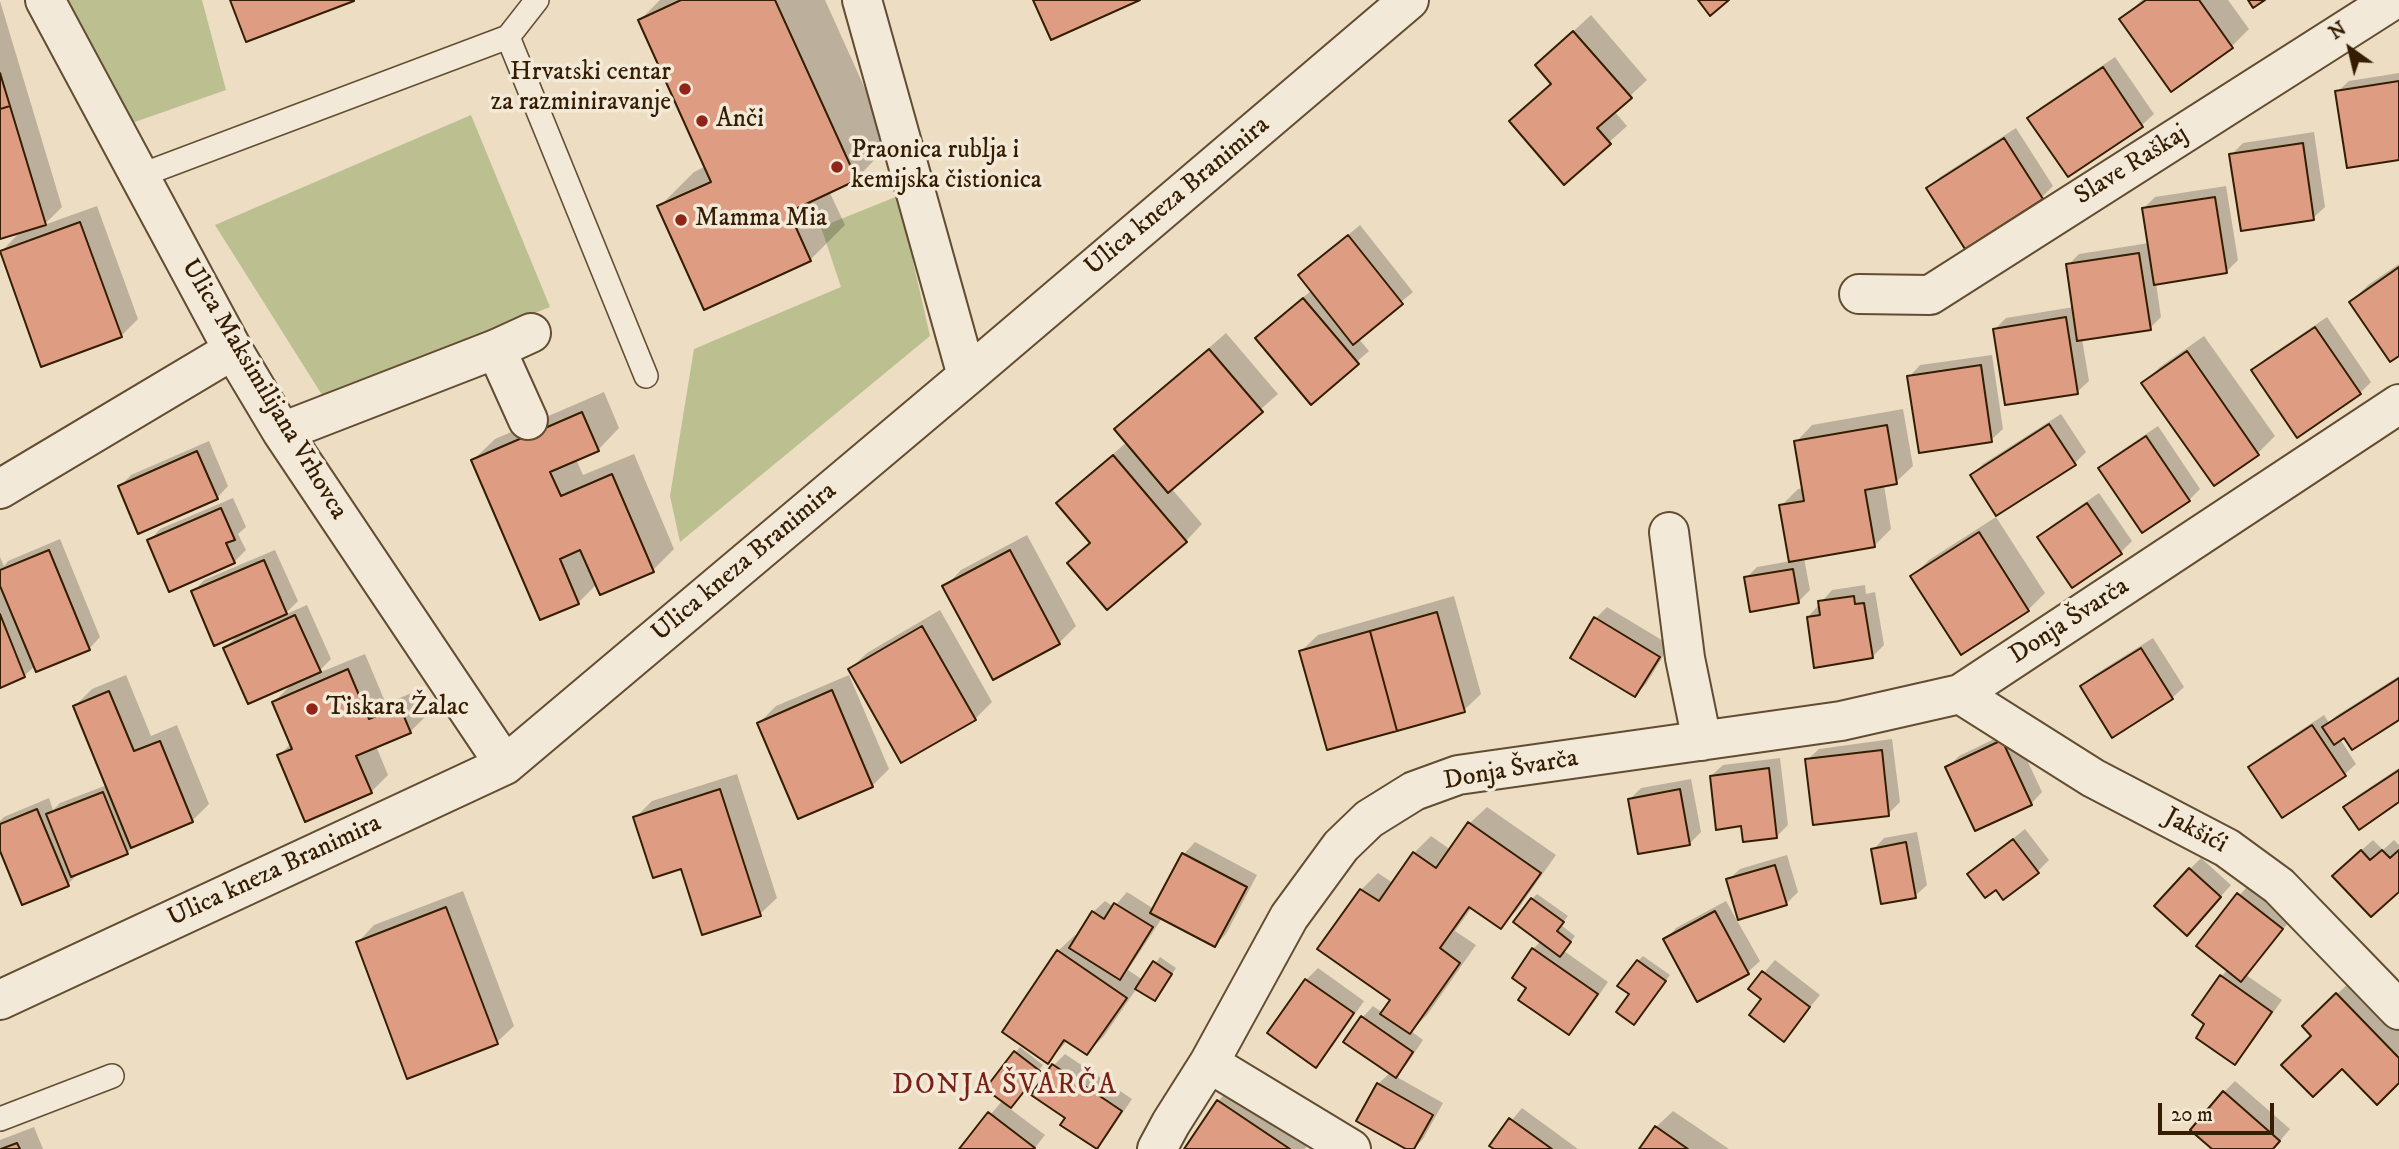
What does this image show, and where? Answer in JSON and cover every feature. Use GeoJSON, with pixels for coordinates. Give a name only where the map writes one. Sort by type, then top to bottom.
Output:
{"type":"FeatureCollection","features":[{"type":"Feature","properties":{"kind":"street","name":"Ulica Maksimilijana Vrhovca"},"geometry":{"type":"LineString","coordinates":[[45,0],[233,351],[282,432],[505,765]]}},
{"type":"Feature","properties":{"kind":"street"},"geometry":{"type":"LineString","coordinates":[[862,0],[967,376]]}},
{"type":"Feature","properties":{"kind":"street","name":"Ulica kneza Branimira"},"geometry":{"type":"LineString","coordinates":[[0,1000],[505,765],[1409,0]]}},
{"type":"Feature","properties":{"kind":"street","name":"Slave Raškaj"},"geometry":{"type":"LineString","coordinates":[[1859,294],[1930,295],[2393,0]]}},
{"type":"Feature","properties":{"kind":"street"},"geometry":{"type":"LineString","coordinates":[[282,432],[531,333]]}},
{"type":"Feature","properties":{"kind":"street"},"geometry":{"type":"LineString","coordinates":[[496,349],[528,419]]}},
{"type":"Feature","properties":{"kind":"street"},"geometry":{"type":"LineString","coordinates":[[0,489],[233,351]]}},
{"type":"Feature","properties":{"kind":"street","name":"Donja Švarča"},"geometry":{"type":"LineString","coordinates":[[1157,1149],[1209,1063],[1289,917],[1341,846],[1369,819],[1414,791],[1458,775],[1841,721],[1960,694],[2399,404]]}},
{"type":"Feature","properties":{"kind":"street"},"geometry":{"type":"LineString","coordinates":[[1669,532],[1685,658],[1702,741]]}},
{"type":"Feature","properties":{"kind":"street","name":"Jakšići"},"geometry":{"type":"LineString","coordinates":[[1960,694],[2093,778],[2227,848],[2279,886],[2399,1010]]}},
{"type":"Feature","properties":{"kind":"street"},"geometry":{"type":"LineString","coordinates":[[1209,1063],[1351,1149]]}},
{"type":"Feature","properties":{"kind":"lane"},"geometry":{"type":"LineString","coordinates":[[139,176],[508,37],[537,0]]}},
{"type":"Feature","properties":{"kind":"lane"},"geometry":{"type":"LineString","coordinates":[[508,37],[646,376]]}},
{"type":"Feature","properties":{"kind":"lane"},"geometry":{"type":"LineString","coordinates":[[0,1119],[112,1076]]}},
{"type":"Feature","properties":{"kind":"green space"},"geometry":{"type":"Polygon","coordinates":[[[68,0],[202,0],[226,90],[132,123],[68,0]]]}},
{"type":"Feature","properties":{"kind":"green space"},"geometry":{"type":"Polygon","coordinates":[[[471,115],[550,307],[324,398],[215,225],[471,115]]]}},
{"type":"Feature","properties":{"kind":"green space"},"geometry":{"type":"Polygon","coordinates":[[[898,196],[930,336],[680,542],[670,496],[694,349],[841,287],[821,227],[898,196]]]}},
{"type":"Feature","properties":{"kind":"building"},"geometry":{"type":"Polygon","coordinates":[[[230,0],[354,0],[354,1],[246,42],[230,0]]]}},
{"type":"Feature","properties":{"kind":"building"},"geometry":{"type":"Polygon","coordinates":[[[681,0],[775,0],[857,180],[789,212],[811,261],[704,310],[657,206],[711,182],[638,20],[681,0]]]}},
{"type":"Feature","properties":{"kind":"building"},"geometry":{"type":"Polygon","coordinates":[[[1033,0],[1140,0],[1051,40],[1033,0]]]}},
{"type":"Feature","properties":{"kind":"building"},"geometry":{"type":"Polygon","coordinates":[[[1698,0],[1729,0],[1710,16],[1698,0]]]}},
{"type":"Feature","properties":{"kind":"building"},"geometry":{"type":"Polygon","coordinates":[[[2146,0],[2199,0],[2233,48],[2171,92],[2119,19],[2146,0]]]}},
{"type":"Feature","properties":{"kind":"building"},"geometry":{"type":"Polygon","coordinates":[[[2248,0],[2265,0],[2253,8],[2248,0]]]}},
{"type":"Feature","properties":{"kind":"building"},"geometry":{"type":"Polygon","coordinates":[[[1573,31],[1632,98],[1597,128],[1611,144],[1564,185],[1509,121],[1551,84],[1535,65],[1573,31]]]}},
{"type":"Feature","properties":{"kind":"building"},"geometry":{"type":"Polygon","coordinates":[[[2103,67],[2143,127],[2068,177],[2027,118],[2103,67]]]}},
{"type":"Feature","properties":{"kind":"building"},"geometry":{"type":"Polygon","coordinates":[[[0,73],[10,106],[0,109],[0,73]]]}},
{"type":"Feature","properties":{"kind":"building"},"geometry":{"type":"Polygon","coordinates":[[[2399,81],[2399,160],[2347,168],[2335,91],[2399,81]]]}},
{"type":"Feature","properties":{"kind":"building"},"geometry":{"type":"Polygon","coordinates":[[[10,106],[46,225],[0,239],[0,109],[10,106]]]}},
{"type":"Feature","properties":{"kind":"building"},"geometry":{"type":"Polygon","coordinates":[[[2004,138],[2043,199],[1965,249],[1926,188],[2004,138]]]}},
{"type":"Feature","properties":{"kind":"building"},"geometry":{"type":"Polygon","coordinates":[[[2303,143],[2314,220],[2241,231],[2229,154],[2303,143]]]}},
{"type":"Feature","properties":{"kind":"building"},"geometry":{"type":"Polygon","coordinates":[[[2215,197],[2227,273],[2154,285],[2142,208],[2215,197]]]}},
{"type":"Feature","properties":{"kind":"building"},"geometry":{"type":"Polygon","coordinates":[[[80,222],[122,337],[41,367],[0,251],[80,222]]]}},
{"type":"Feature","properties":{"kind":"building"},"geometry":{"type":"Polygon","coordinates":[[[1348,235],[1403,304],[1353,345],[1298,275],[1348,235]]]}},
{"type":"Feature","properties":{"kind":"building"},"geometry":{"type":"Polygon","coordinates":[[[2139,253],[2151,330],[2077,341],[2066,264],[2139,253]]]}},
{"type":"Feature","properties":{"kind":"building"},"geometry":{"type":"Polygon","coordinates":[[[2399,267],[2399,356],[2390,362],[2349,302],[2399,267]]]}},
{"type":"Feature","properties":{"kind":"building"},"geometry":{"type":"Polygon","coordinates":[[[1303,298],[1359,364],[1311,405],[1255,338],[1303,298]]]}},
{"type":"Feature","properties":{"kind":"building"},"geometry":{"type":"Polygon","coordinates":[[[2066,317],[2078,394],[2005,405],[1993,329],[2066,317]]]}},
{"type":"Feature","properties":{"kind":"building"},"geometry":{"type":"Polygon","coordinates":[[[2315,327],[2361,394],[2297,438],[2251,370],[2315,327]]]}},
{"type":"Feature","properties":{"kind":"building"},"geometry":{"type":"Polygon","coordinates":[[[1209,349],[1263,412],[1168,493],[1114,429],[1209,349]]]}},
{"type":"Feature","properties":{"kind":"building"},"geometry":{"type":"Polygon","coordinates":[[[2187,351],[2259,455],[2214,486],[2141,383],[2187,351]]]}},
{"type":"Feature","properties":{"kind":"building"},"geometry":{"type":"Polygon","coordinates":[[[1981,365],[1992,442],[1919,453],[1907,376],[1981,365]]]}},
{"type":"Feature","properties":{"kind":"building"},"geometry":{"type":"Polygon","coordinates":[[[582,412],[599,451],[550,472],[561,496],[612,474],[654,572],[600,595],[580,550],[560,559],[579,604],[540,620],[471,460],[582,412]]]}},
{"type":"Feature","properties":{"kind":"building"},"geometry":{"type":"Polygon","coordinates":[[[2049,424],[2076,465],[1996,516],[1970,475],[2049,424]]]}},
{"type":"Feature","properties":{"kind":"building"},"geometry":{"type":"Polygon","coordinates":[[[1887,425],[1897,484],[1865,490],[1875,547],[1789,562],[1779,505],[1804,501],[1794,441],[1887,425]]]}},
{"type":"Feature","properties":{"kind":"building"},"geometry":{"type":"Polygon","coordinates":[[[2146,436],[2190,501],[2142,533],[2098,468],[2146,436]]]}},
{"type":"Feature","properties":{"kind":"building"},"geometry":{"type":"Polygon","coordinates":[[[197,451],[218,499],[138,534],[118,486],[197,451]]]}},
{"type":"Feature","properties":{"kind":"building"},"geometry":{"type":"Polygon","coordinates":[[[1113,455],[1187,542],[1107,610],[1067,563],[1090,543],[1056,503],[1113,455]]]}},
{"type":"Feature","properties":{"kind":"building"},"geometry":{"type":"Polygon","coordinates":[[[2087,503],[2122,554],[2072,588],[2037,537],[2087,503]]]}},
{"type":"Feature","properties":{"kind":"building"},"geometry":{"type":"Polygon","coordinates":[[[221,508],[235,540],[226,543],[235,563],[169,592],[147,540],[221,508]]]}},
{"type":"Feature","properties":{"kind":"building"},"geometry":{"type":"Polygon","coordinates":[[[1979,532],[2029,611],[1961,655],[1910,576],[1979,532]]]}},
{"type":"Feature","properties":{"kind":"building"},"geometry":{"type":"Polygon","coordinates":[[[49,550],[90,650],[36,672],[0,586],[0,570],[49,550]]]}},
{"type":"Feature","properties":{"kind":"building"},"geometry":{"type":"Polygon","coordinates":[[[1010,550],[1060,644],[993,680],[942,586],[1010,550]]]}},
{"type":"Feature","properties":{"kind":"building"},"geometry":{"type":"Polygon","coordinates":[[[264,560],[287,614],[214,646],[191,591],[264,560]]]}},
{"type":"Feature","properties":{"kind":"building"},"geometry":{"type":"Polygon","coordinates":[[[1793,569],[1799,603],[1750,612],[1744,577],[1793,569]]]}},
{"type":"Feature","properties":{"kind":"building"},"geometry":{"type":"Polygon","coordinates":[[[1854,596],[1855,604],[1864,603],[1873,658],[1814,668],[1807,617],[1820,615],[1818,601],[1854,596]]]}},
{"type":"Feature","properties":{"kind":"building"},"geometry":{"type":"Polygon","coordinates":[[[1437,612],[1465,712],[1397,731],[1370,631],[1437,612]]]}},
{"type":"Feature","properties":{"kind":"building"},"geometry":{"type":"Polygon","coordinates":[[[0,614],[25,677],[0,688],[0,614]]]}},
{"type":"Feature","properties":{"kind":"building"},"geometry":{"type":"Polygon","coordinates":[[[295,615],[321,672],[248,704],[223,648],[295,615]]]}},
{"type":"Feature","properties":{"kind":"building"},"geometry":{"type":"Polygon","coordinates":[[[1594,617],[1660,657],[1635,697],[1570,658],[1594,617]]]}},
{"type":"Feature","properties":{"kind":"building"},"geometry":{"type":"Polygon","coordinates":[[[922,626],[976,720],[901,763],[848,669],[922,626]]]}},
{"type":"Feature","properties":{"kind":"building"},"geometry":{"type":"Polygon","coordinates":[[[1370,631],[1397,731],[1327,750],[1299,651],[1370,631]]]}},
{"type":"Feature","properties":{"kind":"building"},"geometry":{"type":"Polygon","coordinates":[[[2141,648],[2173,699],[2112,738],[2080,686],[2141,648]]]}},
{"type":"Feature","properties":{"kind":"building"},"geometry":{"type":"Polygon","coordinates":[[[348,669],[369,719],[400,707],[411,733],[356,756],[372,793],[305,822],[277,755],[292,749],[272,702],[348,669]]]}},
{"type":"Feature","properties":{"kind":"building"},"geometry":{"type":"Polygon","coordinates":[[[2399,678],[2399,720],[2352,750],[2344,738],[2334,745],[2322,727],[2399,678]]]}},
{"type":"Feature","properties":{"kind":"building"},"geometry":{"type":"Polygon","coordinates":[[[832,690],[873,787],[798,819],[757,723],[832,690]]]}},
{"type":"Feature","properties":{"kind":"building"},"geometry":{"type":"Polygon","coordinates":[[[109,691],[134,751],[160,741],[193,822],[131,848],[73,706],[109,691]]]}},
{"type":"Feature","properties":{"kind":"building"},"geometry":{"type":"Polygon","coordinates":[[[2312,725],[2346,776],[2282,818],[2248,767],[2312,725]]]}},
{"type":"Feature","properties":{"kind":"building"},"geometry":{"type":"Polygon","coordinates":[[[2002,740],[2032,805],[1975,831],[1945,767],[2002,740]]]}},
{"type":"Feature","properties":{"kind":"building"},"geometry":{"type":"Polygon","coordinates":[[[1882,750],[1889,816],[1813,825],[1805,759],[1882,750]]]}},
{"type":"Feature","properties":{"kind":"building"},"geometry":{"type":"Polygon","coordinates":[[[1769,768],[1777,838],[1743,842],[1741,826],[1716,830],[1710,776],[1769,768]]]}},
{"type":"Feature","properties":{"kind":"building"},"geometry":{"type":"Polygon","coordinates":[[[2399,770],[2399,802],[2359,830],[2343,807],[2399,770]]]}},
{"type":"Feature","properties":{"kind":"building"},"geometry":{"type":"Polygon","coordinates":[[[720,789],[761,916],[702,935],[681,869],[653,878],[633,817],[720,789]]]}},
{"type":"Feature","properties":{"kind":"building"},"geometry":{"type":"Polygon","coordinates":[[[1680,789],[1690,845],[1638,854],[1628,799],[1680,789]]]}},
{"type":"Feature","properties":{"kind":"building"},"geometry":{"type":"Polygon","coordinates":[[[103,792],[128,854],[71,877],[46,814],[103,792]]]}},
{"type":"Feature","properties":{"kind":"building"},"geometry":{"type":"Polygon","coordinates":[[[37,809],[69,886],[22,905],[0,851],[0,824],[37,809]]]}},
{"type":"Feature","properties":{"kind":"building"},"geometry":{"type":"Polygon","coordinates":[[[1468,822],[1541,873],[1501,929],[1469,907],[1440,948],[1460,963],[1410,1034],[1380,1014],[1390,1000],[1317,949],[1360,889],[1379,901],[1413,852],[1436,868],[1468,822]]]}},
{"type":"Feature","properties":{"kind":"building"},"geometry":{"type":"Polygon","coordinates":[[[2013,839],[2039,873],[2003,900],[1996,890],[1985,898],[1967,874],[2013,839]]]}},
{"type":"Feature","properties":{"kind":"building"},"geometry":{"type":"Polygon","coordinates":[[[1906,842],[1916,898],[1881,904],[1871,849],[1906,842]]]}},
{"type":"Feature","properties":{"kind":"building"},"geometry":{"type":"Polygon","coordinates":[[[2361,850],[2370,860],[2382,850],[2390,858],[2399,850],[2399,892],[2371,917],[2332,876],[2361,850]]]}},
{"type":"Feature","properties":{"kind":"building"},"geometry":{"type":"Polygon","coordinates":[[[1182,853],[1247,887],[1215,947],[1150,913],[1182,853]]]}},
{"type":"Feature","properties":{"kind":"building"},"geometry":{"type":"Polygon","coordinates":[[[1775,865],[1787,905],[1738,920],[1726,879],[1775,865]]]}},
{"type":"Feature","properties":{"kind":"building"},"geometry":{"type":"Polygon","coordinates":[[[2189,868],[2221,897],[2187,936],[2154,906],[2189,868]]]}},
{"type":"Feature","properties":{"kind":"building"},"geometry":{"type":"Polygon","coordinates":[[[2237,893],[2283,929],[2241,982],[2196,946],[2237,893]]]}},
{"type":"Feature","properties":{"kind":"building"},"geometry":{"type":"Polygon","coordinates":[[[1531,898],[1564,922],[1557,931],[1571,942],[1560,957],[1513,922],[1531,898]]]}},
{"type":"Feature","properties":{"kind":"building"},"geometry":{"type":"Polygon","coordinates":[[[1114,903],[1153,927],[1120,980],[1069,948],[1092,911],[1104,919],[1114,903]]]}},
{"type":"Feature","properties":{"kind":"building"},"geometry":{"type":"Polygon","coordinates":[[[446,907],[498,1044],[407,1079],[356,942],[446,907]]]}},
{"type":"Feature","properties":{"kind":"building"},"geometry":{"type":"Polygon","coordinates":[[[1715,911],[1749,974],[1697,1002],[1663,939],[1715,911]]]}},
{"type":"Feature","properties":{"kind":"building"},"geometry":{"type":"Polygon","coordinates":[[[1532,948],[1598,994],[1569,1035],[1518,1000],[1526,988],[1512,978],[1532,948]]]}},
{"type":"Feature","properties":{"kind":"building"},"geometry":{"type":"Polygon","coordinates":[[[1057,950],[1127,998],[1087,1055],[1064,1040],[1048,1064],[1002,1032],[1057,950]]]}},
{"type":"Feature","properties":{"kind":"building"},"geometry":{"type":"Polygon","coordinates":[[[1637,960],[1666,981],[1634,1025],[1616,1012],[1629,994],[1617,986],[1637,960]]]}},
{"type":"Feature","properties":{"kind":"building"},"geometry":{"type":"Polygon","coordinates":[[[1153,961],[1172,974],[1155,1001],[1135,989],[1153,961]]]}},
{"type":"Feature","properties":{"kind":"building"},"geometry":{"type":"Polygon","coordinates":[[[1762,971],[1810,1007],[1784,1042],[1749,1015],[1761,999],[1748,989],[1762,971]]]}},
{"type":"Feature","properties":{"kind":"building"},"geometry":{"type":"Polygon","coordinates":[[[2220,975],[2272,1012],[2235,1065],[2196,1038],[2204,1024],[2192,1015],[2220,975]]]}},
{"type":"Feature","properties":{"kind":"building"},"geometry":{"type":"Polygon","coordinates":[[[1305,979],[1354,1013],[1316,1068],[1267,1033],[1305,979]]]}},
{"type":"Feature","properties":{"kind":"building"},"geometry":{"type":"Polygon","coordinates":[[[2336,993],[2399,1058],[2399,1083],[2377,1105],[2342,1069],[2313,1097],[2281,1065],[2311,1036],[2302,1026],[2336,993]]]}},
{"type":"Feature","properties":{"kind":"building"},"geometry":{"type":"Polygon","coordinates":[[[1361,1016],[1413,1052],[1396,1078],[1343,1042],[1361,1016]]]}},
{"type":"Feature","properties":{"kind":"building"},"geometry":{"type":"Polygon","coordinates":[[[1014,1051],[1040,1071],[1011,1108],[985,1089],[1014,1051]]]}},
{"type":"Feature","properties":{"kind":"building"},"geometry":{"type":"Polygon","coordinates":[[[1052,1064],[1122,1111],[1097,1149],[1060,1125],[1065,1118],[1031,1095],[1052,1064]]]}},
{"type":"Feature","properties":{"kind":"building"},"geometry":{"type":"Polygon","coordinates":[[[1377,1083],[1433,1115],[1414,1149],[1406,1149],[1356,1121],[1377,1083]]]}},
{"type":"Feature","properties":{"kind":"building"},"geometry":{"type":"Polygon","coordinates":[[[2223,1091],[2280,1141],[2273,1149],[2212,1149],[2190,1130],[2223,1091]]]}},
{"type":"Feature","properties":{"kind":"building"},"geometry":{"type":"Polygon","coordinates":[[[1217,1100],[1290,1149],[1184,1149],[1217,1100]]]}},
{"type":"Feature","properties":{"kind":"building"},"geometry":{"type":"Polygon","coordinates":[[[988,1112],[1035,1148],[959,1149],[988,1112]]]}},
{"type":"Feature","properties":{"kind":"building"},"geometry":{"type":"Polygon","coordinates":[[[1509,1118],[1552,1149],[1494,1149],[1489,1146],[1509,1118]]]}},
{"type":"Feature","properties":{"kind":"building"},"geometry":{"type":"Polygon","coordinates":[[[1655,1126],[1688,1149],[1639,1149],[1655,1126]]]}},
{"type":"Feature","properties":{"kind":"building"},"geometry":{"type":"Polygon","coordinates":[[[17,1143],[20,1149],[1,1149],[17,1143]]]}},
{"type":"Feature","properties":{"kind":"place","name":"Hrvatski centar za razminiravanje"},"geometry":{"type":"Point","coordinates":[685,89]}},
{"type":"Feature","properties":{"kind":"place","name":"Anči"},"geometry":{"type":"Point","coordinates":[702,121]}},
{"type":"Feature","properties":{"kind":"place","name":"Praonica rublja i kemijska čistionica"},"geometry":{"type":"Point","coordinates":[837,167]}},
{"type":"Feature","properties":{"kind":"place","name":"Mamma Mia"},"geometry":{"type":"Point","coordinates":[681,220]}},
{"type":"Feature","properties":{"kind":"place","name":"Tiskara Žalac"},"geometry":{"type":"Point","coordinates":[312,709]}},
{"type":"Feature","properties":{"kind":"district","name":"DONJA ŠVARČA"},"geometry":{"type":"Point","coordinates":[1005,1087]}}]}
